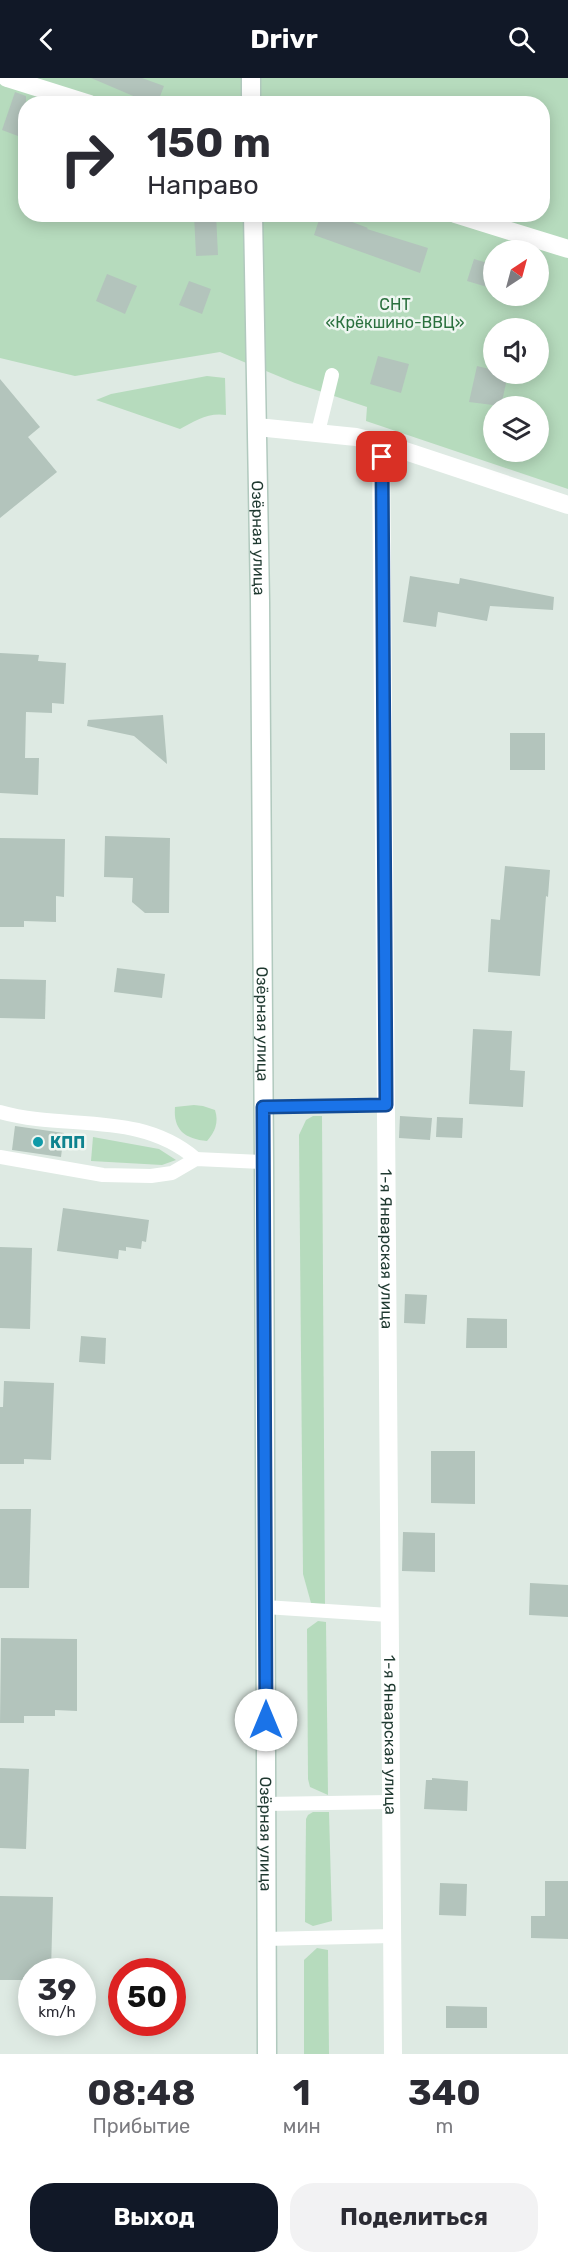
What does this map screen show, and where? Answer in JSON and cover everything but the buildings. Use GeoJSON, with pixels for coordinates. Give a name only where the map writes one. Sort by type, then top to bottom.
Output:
{"type":"FeatureCollection","features":[{"type":"Feature","properties":{"kind":"street"},"geometry":{"type":"LineString","coordinates":[[8,78],[65,96]]}},
{"type":"Feature","properties":{"kind":"street"},"geometry":{"type":"LineString","coordinates":[[251,78],[251,96]]}},
{"type":"Feature","properties":{"kind":"street","name":"Озёрная улица"},"geometry":{"type":"LineString","coordinates":[[253,222],[264,1162],[267,2054]]}},
{"type":"Feature","properties":{"kind":"street"},"geometry":{"type":"LineString","coordinates":[[482,222],[568,248]]}},
{"type":"Feature","properties":{"kind":"street"},"geometry":{"type":"LineString","coordinates":[[257,427],[356,436],[381,442],[568,505]]}},
{"type":"Feature","properties":{"kind":"street","name":"1-я Январская улица"},"geometry":{"type":"LineString","coordinates":[[381,442],[393,2054]]}},
{"type":"Feature","properties":{"kind":"lane"},"geometry":{"type":"LineString","coordinates":[[318,432],[332,375]]}},
{"type":"Feature","properties":{"kind":"lane"},"geometry":{"type":"LineString","coordinates":[[263,1107],[386,1105]]}},
{"type":"Feature","properties":{"kind":"lane"},"geometry":{"type":"LineString","coordinates":[[0,1112],[52,1120],[110,1124],[141,1130],[165,1138],[196,1159],[264,1162]]}},
{"type":"Feature","properties":{"kind":"lane"},"geometry":{"type":"LineString","coordinates":[[0,1157],[103,1175],[152,1176],[172,1173],[196,1159]]}},
{"type":"Feature","properties":{"kind":"lane"},"geometry":{"type":"LineString","coordinates":[[265,1607],[389,1615]]}},
{"type":"Feature","properties":{"kind":"lane"},"geometry":{"type":"LineString","coordinates":[[266,1804],[390,1802]]}},
{"type":"Feature","properties":{"kind":"lane"},"geometry":{"type":"LineString","coordinates":[[266,1939],[392,1936]]}},
{"type":"Feature","properties":{"kind":"green space","name":"СНТ «Крёкшино-ВВЦ»"},"geometry":{"type":"Polygon","coordinates":[[[0,78],[568,78],[568,489],[488,462],[549,462],[549,396],[483,396],[483,460],[366,421],[367,407],[295,383],[220,352],[75,376],[0,358],[0,78]]]}},
{"type":"Feature","properties":{"kind":"green space"},"geometry":{"type":"Polygon","coordinates":[[[207,376],[225,378],[226,415],[208,416],[180,429],[96,400],[111,394],[207,376]]]}},
{"type":"Feature","properties":{"kind":"green space"},"geometry":{"type":"Polygon","coordinates":[[[194,1105],[215,1110],[216,1127],[207,1141],[192,1138],[182,1132],[176,1122],[175,1107],[194,1105]]]}},
{"type":"Feature","properties":{"kind":"green space"},"geometry":{"type":"Polygon","coordinates":[[[313,1116],[322,1116],[325,1606],[311,1603],[303,1574],[299,1135],[306,1120],[313,1116]]]}},
{"type":"Feature","properties":{"kind":"green space"},"geometry":{"type":"Polygon","coordinates":[[[93,1137],[159,1149],[176,1160],[162,1165],[91,1161],[93,1137]]]}},
{"type":"Feature","properties":{"kind":"green space"},"geometry":{"type":"Polygon","coordinates":[[[318,1621],[326,1622],[328,1795],[310,1787],[308,1779],[307,1629],[318,1621]]]}},
{"type":"Feature","properties":{"kind":"green space"},"geometry":{"type":"Polygon","coordinates":[[[313,1812],[329,1812],[332,1921],[313,1926],[305,1922],[306,1819],[313,1812]]]}},
{"type":"Feature","properties":{"kind":"green space"},"geometry":{"type":"Polygon","coordinates":[[[317,1948],[328,1950],[329,2054],[304,2054],[304,1960],[317,1948]]]}},
{"type":"Feature","properties":{"kind":"place","name":"КПП"},"geometry":{"type":"Point","coordinates":[38,1142]}},
{"type":"Feature","properties":{"kind":"route"},"geometry":{"type":"LineString","coordinates":[[266,1720],[263,1107],[386,1105],[382,457]]}}]}
